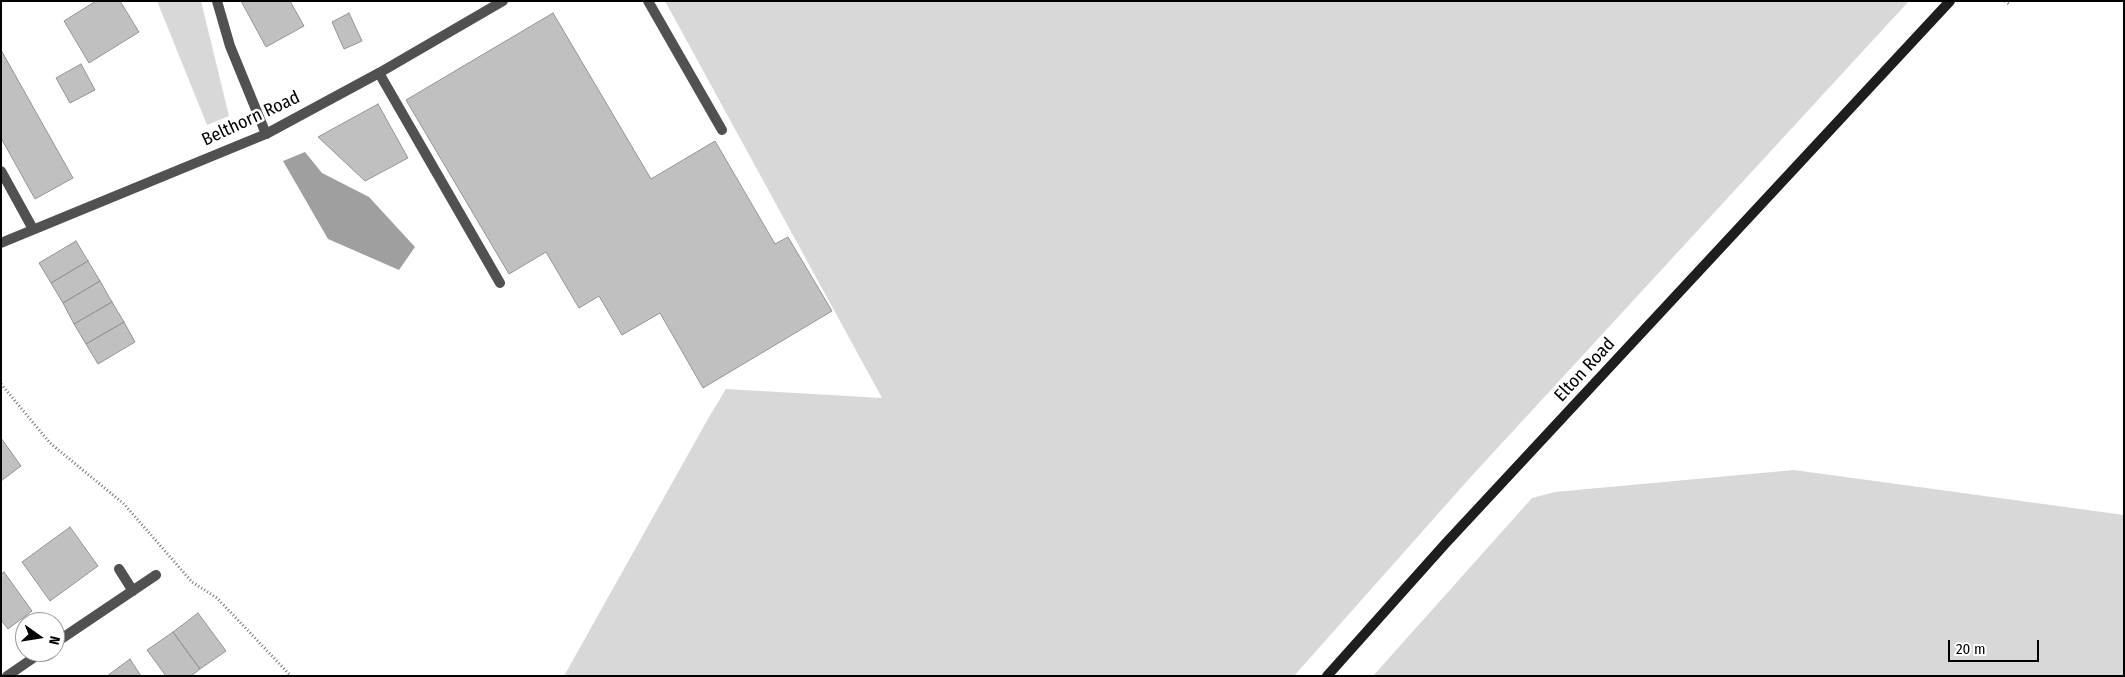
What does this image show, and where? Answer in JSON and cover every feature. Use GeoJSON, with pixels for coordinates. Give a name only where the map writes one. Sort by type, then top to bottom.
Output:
{"type":"FeatureCollection","features":[{"type":"Feature","properties":{"kind":"main road","name":"Elton Road"},"geometry":{"type":"LineString","coordinates":[[1328,675],[1445,544],[1870,90],[1950,1]]}},
{"type":"Feature","properties":{"kind":"street"},"geometry":{"type":"LineString","coordinates":[[216,1],[230,46],[266,134]]}},
{"type":"Feature","properties":{"kind":"street","name":"Belthorn Road"},"geometry":{"type":"LineString","coordinates":[[1,243],[266,134],[379,73],[503,1]]}},
{"type":"Feature","properties":{"kind":"street"},"geometry":{"type":"LineString","coordinates":[[648,1],[722,130]]}},
{"type":"Feature","properties":{"kind":"street"},"geometry":{"type":"LineString","coordinates":[[379,73],[500,283]]}},
{"type":"Feature","properties":{"kind":"street"},"geometry":{"type":"LineString","coordinates":[[1,171],[33,229]]}},
{"type":"Feature","properties":{"kind":"street"},"geometry":{"type":"LineString","coordinates":[[119,569],[133,590]]}},
{"type":"Feature","properties":{"kind":"street"},"geometry":{"type":"LineString","coordinates":[[65,636],[156,575]]}},
{"type":"Feature","properties":{"kind":"street"},"geometry":{"type":"LineString","coordinates":[[7,676],[27,662]]}},
{"type":"Feature","properties":{"kind":"path"},"geometry":{"type":"LineString","coordinates":[[2005,1],[2009,4]]}},
{"type":"Feature","properties":{"kind":"path"},"geometry":{"type":"LineString","coordinates":[[1,384],[50,442],[124,504],[192,582],[217,598],[290,676]]}},
{"type":"Feature","properties":{"kind":"shaded area"},"geometry":{"type":"Polygon","coordinates":[[[157,1],[201,1],[229,116],[207,125],[157,1]]]}},
{"type":"Feature","properties":{"kind":"shaded area"},"geometry":{"type":"Polygon","coordinates":[[[665,1],[1909,1],[1468,480],[1294,676],[564,676],[726,389],[882,398],[665,1]]]}},
{"type":"Feature","properties":{"kind":"shaded area"},"geometry":{"type":"Polygon","coordinates":[[[305,152],[322,173],[369,197],[415,247],[399,270],[328,239],[283,161],[305,152]]]}},
{"type":"Feature","properties":{"kind":"shaded area"},"geometry":{"type":"Polygon","coordinates":[[[1794,470],[2124,515],[2124,676],[1373,676],[1532,498],[1555,492],[1794,470]]]}},
{"type":"Feature","properties":{"kind":"building"},"geometry":{"type":"Polygon","coordinates":[[[96,1],[120,1],[139,32],[89,63],[64,21],[96,1]]]}},
{"type":"Feature","properties":{"kind":"building"},"geometry":{"type":"Polygon","coordinates":[[[241,1],[290,1],[304,26],[266,47],[241,1]]]}},
{"type":"Feature","properties":{"kind":"building"},"geometry":{"type":"Polygon","coordinates":[[[349,13],[362,41],[344,49],[332,22],[349,13]]]}},
{"type":"Feature","properties":{"kind":"building"},"geometry":{"type":"Polygon","coordinates":[[[553,13],[651,179],[715,141],[775,244],[788,237],[832,311],[703,388],[660,313],[622,335],[599,296],[579,308],[546,252],[509,274],[406,100],[553,13]]]}},
{"type":"Feature","properties":{"kind":"building"},"geometry":{"type":"Polygon","coordinates":[[[1,50],[73,178],[35,199],[1,138],[1,50]]]}},
{"type":"Feature","properties":{"kind":"building"},"geometry":{"type":"Polygon","coordinates":[[[81,64],[95,90],[70,103],[56,78],[81,64]]]}},
{"type":"Feature","properties":{"kind":"building"},"geometry":{"type":"Polygon","coordinates":[[[378,104],[408,158],[365,181],[318,137],[378,104]]]}},
{"type":"Feature","properties":{"kind":"building"},"geometry":{"type":"Polygon","coordinates":[[[76,241],[88,261],[51,283],[39,263],[76,241]]]}},
{"type":"Feature","properties":{"kind":"building"},"geometry":{"type":"Polygon","coordinates":[[[88,261],[100,281],[63,303],[51,283],[88,261]]]}},
{"type":"Feature","properties":{"kind":"building"},"geometry":{"type":"Polygon","coordinates":[[[100,281],[112,302],[74,324],[63,303],[100,281]]]}},
{"type":"Feature","properties":{"kind":"building"},"geometry":{"type":"Polygon","coordinates":[[[112,302],[124,322],[86,344],[74,324],[112,302]]]}},
{"type":"Feature","properties":{"kind":"building"},"geometry":{"type":"Polygon","coordinates":[[[124,322],[135,342],[98,364],[86,344],[124,322]]]}},
{"type":"Feature","properties":{"kind":"building"},"geometry":{"type":"Polygon","coordinates":[[[1,438],[21,466],[1,481],[1,438]]]}},
{"type":"Feature","properties":{"kind":"building"},"geometry":{"type":"Polygon","coordinates":[[[70,527],[98,566],[50,601],[22,562],[70,527]]]}},
{"type":"Feature","properties":{"kind":"building"},"geometry":{"type":"Polygon","coordinates":[[[4,572],[32,611],[15,612],[15,624],[8,629],[1,620],[1,574],[4,572]]]}},
{"type":"Feature","properties":{"kind":"building"},"geometry":{"type":"Polygon","coordinates":[[[198,613],[226,651],[200,669],[173,632],[198,613]]]}},
{"type":"Feature","properties":{"kind":"building"},"geometry":{"type":"Polygon","coordinates":[[[173,632],[200,669],[191,676],[166,676],[147,650],[173,632]]]}},
{"type":"Feature","properties":{"kind":"building"},"geometry":{"type":"Polygon","coordinates":[[[130,659],[141,676],[107,676],[130,659]]]}}]}
